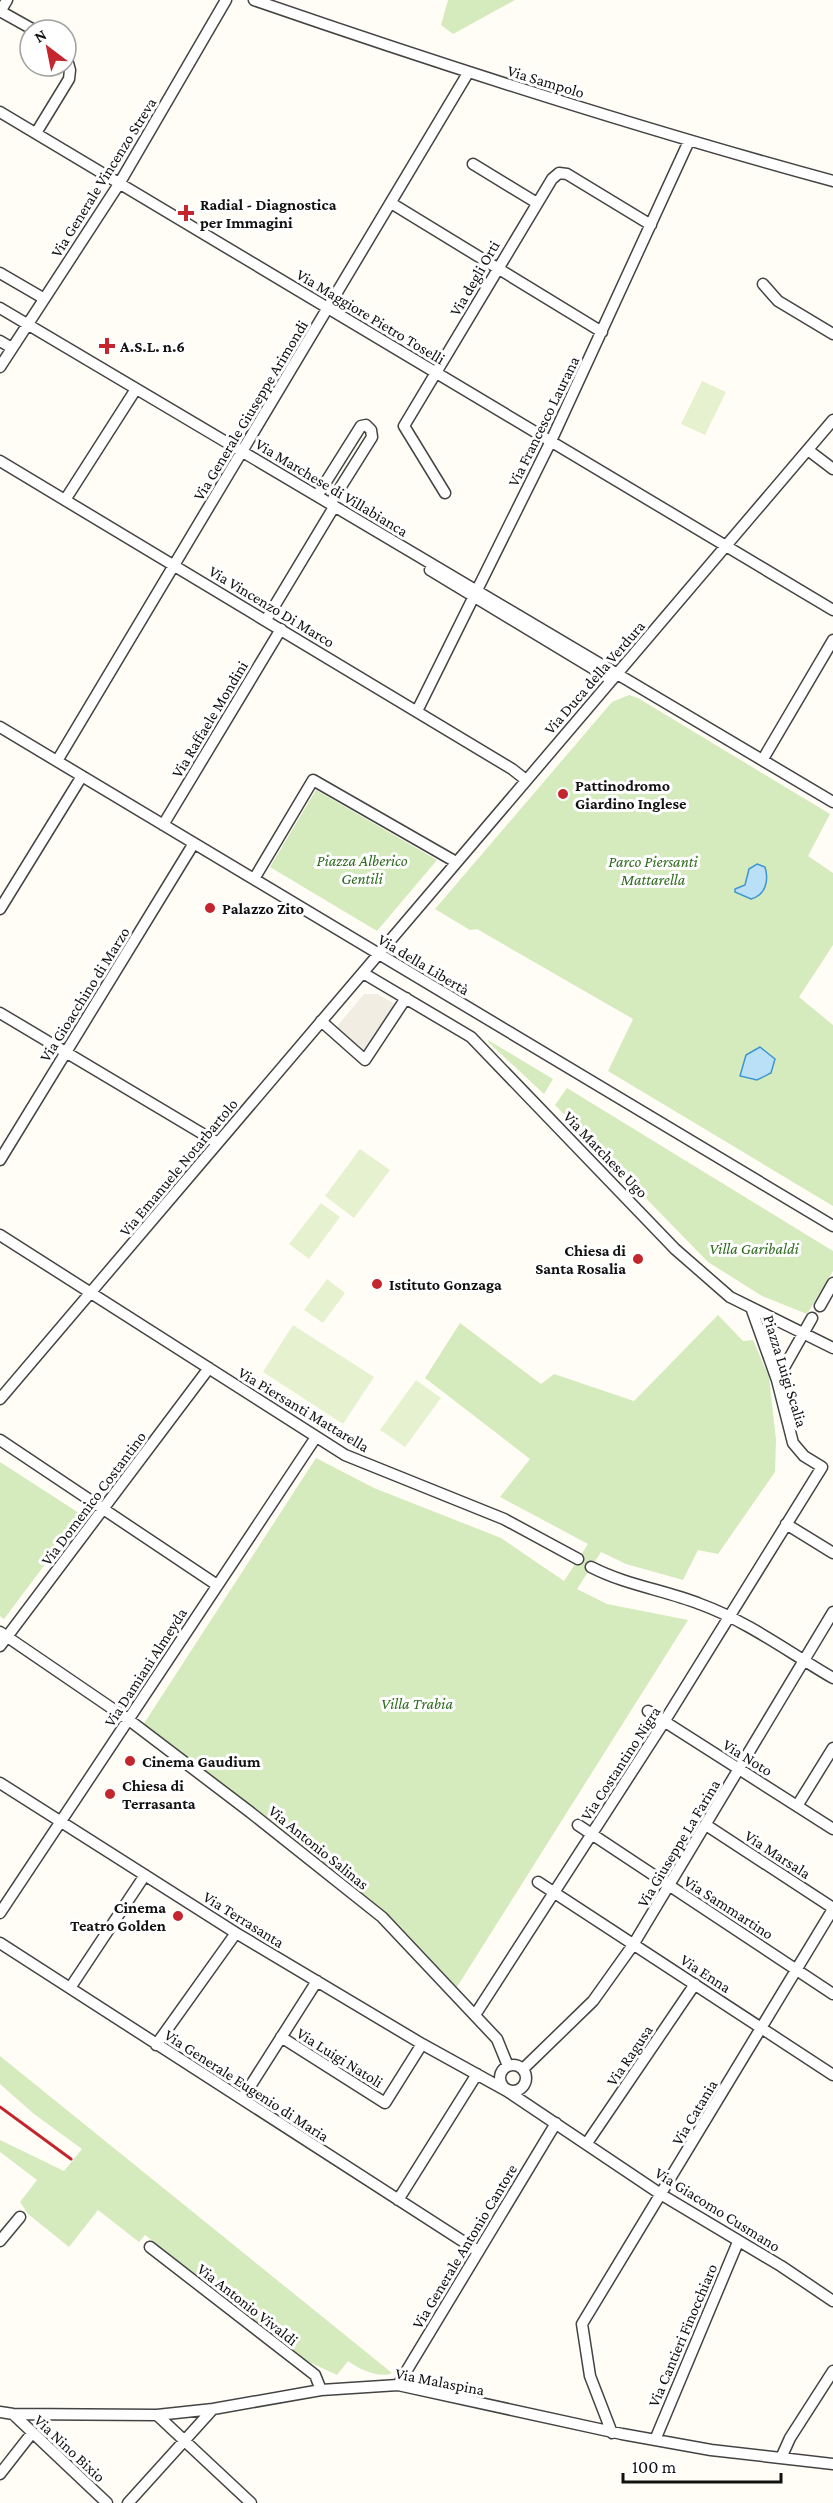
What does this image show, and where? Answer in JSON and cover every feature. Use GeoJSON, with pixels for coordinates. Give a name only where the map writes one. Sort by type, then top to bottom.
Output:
{"type":"FeatureCollection","features":[{"type":"Feature","properties":{"kind":"street"},"geometry":{"type":"LineString","coordinates":[[7,0],[0,12],[18,22]]}},
{"type":"Feature","properties":{"kind":"street","name":"Via Generale Vincenzo Streva"},"geometry":{"type":"LineString","coordinates":[[0,367],[119,184],[226,0]]}},
{"type":"Feature","properties":{"kind":"street","name":"Via Sampolo"},"geometry":{"type":"LineString","coordinates":[[254,0],[468,73],[689,141],[833,181]]}},
{"type":"Feature","properties":{"kind":"street","name":"Via Generale Giuseppe Arimondi"},"geometry":{"type":"LineString","coordinates":[[57,761],[468,73]]}},
{"type":"Feature","properties":{"kind":"street"},"geometry":{"type":"LineString","coordinates":[[36,133],[69,78]]}},
{"type":"Feature","properties":{"kind":"street","name":"Via Maggiore Pietro Toselli"},"geometry":{"type":"LineString","coordinates":[[0,112],[833,610]]}},
{"type":"Feature","properties":{"kind":"street","name":"Via Francesco Laurana"},"geometry":{"type":"LineString","coordinates":[[417,711],[551,441],[689,141]]}},
{"type":"Feature","properties":{"kind":"street"},"geometry":{"type":"LineString","coordinates":[[473,164],[537,203]]}},
{"type":"Feature","properties":{"kind":"street","name":"Via degli Orti"},"geometry":{"type":"LineString","coordinates":[[445,493],[404,426],[497,267],[552,179],[559,173],[567,174],[651,225]]}},
{"type":"Feature","properties":{"kind":"street"},"geometry":{"type":"LineString","coordinates":[[391,203],[602,332]]}},
{"type":"Feature","properties":{"kind":"street"},"geometry":{"type":"LineString","coordinates":[[0,273],[44,298]]}},
{"type":"Feature","properties":{"kind":"street"},"geometry":{"type":"LineString","coordinates":[[763,284],[778,301],[833,334]]}},
{"type":"Feature","properties":{"kind":"street","name":"Via Marchese di Villabianca"},"geometry":{"type":"LineString","coordinates":[[0,308],[26,327]]}},
{"type":"Feature","properties":{"kind":"street","name":"Via Marchese di Villabianca"},"geometry":{"type":"LineString","coordinates":[[0,314],[26,327],[332,507],[614,677],[763,759],[833,802]]}},
{"type":"Feature","properties":{"kind":"street"},"geometry":{"type":"LineString","coordinates":[[0,341],[12,348]]}},
{"type":"Feature","properties":{"kind":"street"},"geometry":{"type":"LineString","coordinates":[[65,500],[135,391]]}},
{"type":"Feature","properties":{"kind":"street","name":"Via Duca della Verdura"},"geometry":{"type":"LineString","coordinates":[[378,954],[833,420]]}},
{"type":"Feature","properties":{"kind":"street"},"geometry":{"type":"LineString","coordinates":[[266,620],[372,437],[371,430],[366,425],[361,426],[317,496]]}},
{"type":"Feature","properties":{"kind":"street"},"geometry":{"type":"LineString","coordinates":[[807,450],[833,469]]}},
{"type":"Feature","properties":{"kind":"street","name":"Via Marchese di Villabianca"},"geometry":{"type":"LineString","coordinates":[[241,454],[317,496],[332,507]]}},
{"type":"Feature","properties":{"kind":"street","name":"Via Vincenzo Di Marco"},"geometry":{"type":"LineString","coordinates":[[0,461],[417,711],[526,780]]}},
{"type":"Feature","properties":{"kind":"street","name":"Via Raffaele Mondini"},"geometry":{"type":"LineString","coordinates":[[163,825],[281,629]]}},
{"type":"Feature","properties":{"kind":"street"},"geometry":{"type":"LineString","coordinates":[[763,759],[833,640]]}},
{"type":"Feature","properties":{"kind":"street","name":"Via della Libertà"},"geometry":{"type":"LineString","coordinates":[[0,727],[833,1226]]}},
{"type":"Feature","properties":{"kind":"street"},"geometry":{"type":"LineString","coordinates":[[2,901],[82,776]]}},
{"type":"Feature","properties":{"kind":"street"},"geometry":{"type":"LineString","coordinates":[[254,879],[313,780],[456,862]]}},
{"type":"Feature","properties":{"kind":"street","name":"Via Gioacchino di Marzo"},"geometry":{"type":"LineString","coordinates":[[0,1160],[194,843]]}},
{"type":"Feature","properties":{"kind":"street","name":"Via Emanuele Notarbartolo"},"geometry":{"type":"LineString","coordinates":[[0,1399],[378,954]]}},
{"type":"Feature","properties":{"kind":"street","name":"Via Marchese Ugo"},"geometry":{"type":"LineString","coordinates":[[363,973],[471,1037],[675,1249],[730,1297],[752,1310],[833,1348]]}},
{"type":"Feature","properties":{"kind":"street"},"geometry":{"type":"LineString","coordinates":[[321,1022],[366,1060],[406,998]]}},
{"type":"Feature","properties":{"kind":"street"},"geometry":{"type":"LineString","coordinates":[[0,1013],[218,1143]]}},
{"type":"Feature","properties":{"kind":"street","name":"Via Piersanti Mattarella"},"geometry":{"type":"LineString","coordinates":[[0,1235],[316,1437],[369,1466],[504,1519],[578,1559]]}},
{"type":"Feature","properties":{"kind":"street"},"geometry":{"type":"LineString","coordinates":[[820,1306],[833,1283]]}},
{"type":"Feature","properties":{"kind":"street","name":"Piazza Luigi Scalia"},"geometry":{"type":"LineString","coordinates":[[752,1310],[777,1380],[793,1443],[804,1456],[833,1474]]}},
{"type":"Feature","properties":{"kind":"street"},"geometry":{"type":"LineString","coordinates":[[777,1380],[812,1318]]}},
{"type":"Feature","properties":{"kind":"street","name":"Via Domenico Costantino"},"geometry":{"type":"LineString","coordinates":[[2,1638],[104,1509],[209,1368]]}},
{"type":"Feature","properties":{"kind":"street","name":"Via Damiani Almeyda"},"geometry":{"type":"LineString","coordinates":[[0,1914],[316,1437]]}},
{"type":"Feature","properties":{"kind":"street"},"geometry":{"type":"LineString","coordinates":[[0,1440],[217,1585]]}},
{"type":"Feature","properties":{"kind":"street"},"geometry":{"type":"LineString","coordinates":[[822,1467],[786,1524],[833,1553]]}},
{"type":"Feature","properties":{"kind":"street","name":"Via Costantino Nigra"},"geometry":{"type":"LineString","coordinates":[[475,2015],[664,1722],[786,1524]]}},
{"type":"Feature","properties":{"kind":"street"},"geometry":{"type":"LineString","coordinates":[[591,1567],[619,1580],[680,1597],[729,1617],[833,1678]]}},
{"type":"Feature","properties":{"kind":"street","name":"Via Giuseppe La Farina"},"geometry":{"type":"LineString","coordinates":[[523,2069],[593,2001],[633,1945],[670,1887],[833,1612]]}},
{"type":"Feature","properties":{"kind":"street","name":"Via Antonio Salinas"},"geometry":{"type":"LineString","coordinates":[[2,1638],[129,1720],[382,1917],[497,2039],[508,2066]]}},
{"type":"Feature","properties":{"kind":"street","name":"Via Noto"},"geometry":{"type":"LineString","coordinates":[[648,1711],[833,1829]]}},
{"type":"Feature","properties":{"kind":"street"},"geometry":{"type":"LineString","coordinates":[[797,1806],[833,1748]]}},
{"type":"Feature","properties":{"kind":"street","name":"Via Terrasanta"},"geometry":{"type":"LineString","coordinates":[[0,1783],[236,1933],[422,2044],[507,2091],[556,2123]]}},
{"type":"Feature","properties":{"kind":"street","name":"Via Sammartino"},"geometry":{"type":"LineString","coordinates":[[578,1825],[833,1994]]}},
{"type":"Feature","properties":{"kind":"street","name":"Via Marsala"},"geometry":{"type":"LineString","coordinates":[[706,1825],[833,1909]]}},
{"type":"Feature","properties":{"kind":"street"},"geometry":{"type":"LineString","coordinates":[[70,1988],[145,1875]]}},
{"type":"Feature","properties":{"kind":"street","name":"Via Enna"},"geometry":{"type":"LineString","coordinates":[[538,1882],[833,2075]]}},
{"type":"Feature","properties":{"kind":"street","name":"Via Catania"},"geometry":{"type":"LineString","coordinates":[[612,2433],[590,2376],[582,2324],[833,1909]]}},
{"type":"Feature","properties":{"kind":"street"},"geometry":{"type":"LineString","coordinates":[[156,2045],[236,1933]]}},
{"type":"Feature","properties":{"kind":"street","name":"Via Generale Eugenio di Maria"},"geometry":{"type":"LineString","coordinates":[[0,1943],[478,2251]]}},
{"type":"Feature","properties":{"kind":"street"},"geometry":{"type":"LineString","coordinates":[[242,2099],[317,1981]]}},
{"type":"Feature","properties":{"kind":"street","name":"Via Ragusa"},"geometry":{"type":"LineString","coordinates":[[587,2143],[695,1984]]}},
{"type":"Feature","properties":{"kind":"street","name":"Via Luigi Natoli"},"geometry":{"type":"LineString","coordinates":[[281,2037],[385,2103],[422,2044]]}},
{"type":"Feature","properties":{"kind":"street"},"geometry":{"type":"LineString","coordinates":[[516,2065],[523,2069],[526,2078],[524,2086],[516,2092],[507,2091],[499,2081],[501,2072],[508,2066],[516,2065]]}},
{"type":"Feature","properties":{"kind":"street"},"geometry":{"type":"LineString","coordinates":[[398,2200],[477,2074]]}},
{"type":"Feature","properties":{"kind":"street","name":"Via Giacomo Cusmano"},"geometry":{"type":"LineString","coordinates":[[556,2123],[662,2195],[738,2242],[781,2265],[833,2301]]}},
{"type":"Feature","properties":{"kind":"street","name":"Via Generale Antonio Cantore"},"geometry":{"type":"LineString","coordinates":[[399,2385],[556,2123]]}},
{"type":"Feature","properties":{"kind":"street"},"geometry":{"type":"LineString","coordinates":[[0,2241],[20,2217]]}},
{"type":"Feature","properties":{"kind":"street","name":"Via Cantieri Finocchiaro"},"geometry":{"type":"LineString","coordinates":[[655,2440],[738,2242]]}},
{"type":"Feature","properties":{"kind":"street","name":"Via Antonio Vivaldi"},"geometry":{"type":"LineString","coordinates":[[150,2247],[315,2375],[321,2390]]}},
{"type":"Feature","properties":{"kind":"street"},"geometry":{"type":"LineString","coordinates":[[781,2458],[790,2438],[833,2371]]}},
{"type":"Feature","properties":{"kind":"street","name":"Via Malaspina"},"geometry":{"type":"LineString","coordinates":[[3,2412],[157,2415],[213,2409],[321,2390],[399,2385],[612,2433],[833,2464]]}},
{"type":"Feature","properties":{"kind":"street"},"geometry":{"type":"LineString","coordinates":[[128,2503],[213,2409]]}},
{"type":"Feature","properties":{"kind":"street","name":"Via Nino Bixio"},"geometry":{"type":"LineString","coordinates":[[3,2412],[32,2433],[107,2503]]}},
{"type":"Feature","properties":{"kind":"street"},"geometry":{"type":"LineString","coordinates":[[157,2415],[251,2503]]}},
{"type":"Feature","properties":{"kind":"street"},"geometry":{"type":"LineString","coordinates":[[0,2474],[32,2433]]}},
{"type":"Feature","properties":{"kind":"green space"},"geometry":{"type":"Polygon","coordinates":[[[448,0],[515,0],[453,34],[441,25],[448,0]]]}},
{"type":"Feature","properties":{"kind":"green space"},"geometry":{"type":"Polygon","coordinates":[[[702,381],[726,392],[705,435],[681,424],[702,381]]]}},
{"type":"Feature","properties":{"kind":"green space","name":"Parco Piersanti Mattarella"},"geometry":{"type":"Polygon","coordinates":[[[629,695],[638,698],[830,814],[808,856],[833,873],[833,945],[799,997],[833,1025],[833,1206],[608,1071],[633,1019],[477,929],[470,930],[435,909],[612,702],[629,695]]]}},
{"type":"Feature","properties":{"kind":"green space","name":"Piazza Alberico Gentili"},"geometry":{"type":"Polygon","coordinates":[[[316,790],[437,860],[377,931],[270,867],[316,790]]]}},
{"type":"Feature","properties":{"kind":"green space"},"geometry":{"type":"Polygon","coordinates":[[[488,1040],[553,1079],[544,1094],[488,1042],[488,1040]]]}},
{"type":"Feature","properties":{"kind":"green space","name":"Villa Garibaldi"},"geometry":{"type":"Polygon","coordinates":[[[567,1088],[833,1251],[833,1271],[807,1314],[762,1296],[708,1262],[555,1105],[567,1088]]]}},
{"type":"Feature","properties":{"kind":"green space"},"geometry":{"type":"Polygon","coordinates":[[[360,1149],[390,1170],[354,1218],[325,1196],[360,1149]]]}},
{"type":"Feature","properties":{"kind":"green space"},"geometry":{"type":"Polygon","coordinates":[[[321,1203],[340,1217],[309,1259],[289,1244],[321,1203]]]}},
{"type":"Feature","properties":{"kind":"green space"},"geometry":{"type":"Polygon","coordinates":[[[327,1279],[345,1293],[323,1323],[304,1310],[327,1279]]]}},
{"type":"Feature","properties":{"kind":"green space","name":"Villa Trabia"},"geometry":{"type":"Polygon","coordinates":[[[718,1315],[743,1341],[753,1340],[769,1377],[776,1440],[775,1472],[718,1554],[698,1550],[683,1580],[626,1564],[601,1552],[577,1589],[607,1604],[688,1620],[457,1987],[397,1923],[228,1788],[143,1725],[316,1458],[374,1488],[501,1538],[564,1581],[588,1544],[500,1497],[530,1459],[425,1378],[460,1323],[541,1384],[554,1374],[634,1401],[718,1315]]]}},
{"type":"Feature","properties":{"kind":"green space"},"geometry":{"type":"Polygon","coordinates":[[[293,1325],[374,1377],[343,1424],[263,1372],[293,1325]]]}},
{"type":"Feature","properties":{"kind":"green space"},"geometry":{"type":"Polygon","coordinates":[[[416,1380],[441,1398],[405,1447],[380,1430],[416,1380]]]}},
{"type":"Feature","properties":{"kind":"green space"},"geometry":{"type":"Polygon","coordinates":[[[0,1462],[82,1515],[4,1619],[0,1616],[0,1462]]]}},
{"type":"Feature","properties":{"kind":"green space"},"geometry":{"type":"Polygon","coordinates":[[[0,2056],[392,2373],[375,2374],[348,2361],[337,2375],[307,2361],[145,2235],[139,2242],[98,2210],[69,2247],[28,2214],[20,2202],[37,2180],[0,2152],[0,2140],[64,2171],[82,2149],[34,2114],[0,2084],[0,2056]]]}},
{"type":"Feature","properties":{"kind":"shaded area"},"geometry":{"type":"Polygon","coordinates":[[[364,994],[377,994],[397,1005],[365,1060],[334,1030],[364,994]]]}},
{"type":"Feature","properties":{"kind":"water"},"geometry":{"type":"Polygon","coordinates":[[[757,864],[765,867],[766,882],[763,891],[751,899],[735,892],[735,889],[745,885],[749,869],[757,864]]]}},
{"type":"Feature","properties":{"kind":"water"},"geometry":{"type":"Polygon","coordinates":[[[760,1047],[775,1059],[771,1073],[757,1080],[740,1076],[746,1055],[760,1047]]]}},
{"type":"Feature","properties":{"kind":"railway"},"geometry":{"type":"LineString","coordinates":[[0,2107],[71,2159]]}},
{"type":"Feature","properties":{"kind":"place","name":"Radial - Diagnostica per Immagini"},"geometry":{"type":"Point","coordinates":[186,213]}},
{"type":"Feature","properties":{"kind":"place","name":"A.S.L. n.6"},"geometry":{"type":"Point","coordinates":[107,346]}},
{"type":"Feature","properties":{"kind":"place","name":"Pattinodromo Giardino Inglese"},"geometry":{"type":"Point","coordinates":[563,794]}},
{"type":"Feature","properties":{"kind":"place","name":"Palazzo Zito"},"geometry":{"type":"Point","coordinates":[210,908]}},
{"type":"Feature","properties":{"kind":"place","name":"Chiesa di Santa Rosalia"},"geometry":{"type":"Point","coordinates":[638,1259]}},
{"type":"Feature","properties":{"kind":"place","name":"Istituto Gonzaga"},"geometry":{"type":"Point","coordinates":[377,1284]}},
{"type":"Feature","properties":{"kind":"place","name":"Cinema Gaudium"},"geometry":{"type":"Point","coordinates":[130,1761]}},
{"type":"Feature","properties":{"kind":"place","name":"Chiesa di Terrasanta"},"geometry":{"type":"Point","coordinates":[110,1794]}},
{"type":"Feature","properties":{"kind":"place","name":"Cinema Teatro Golden"},"geometry":{"type":"Point","coordinates":[178,1916]}}]}
